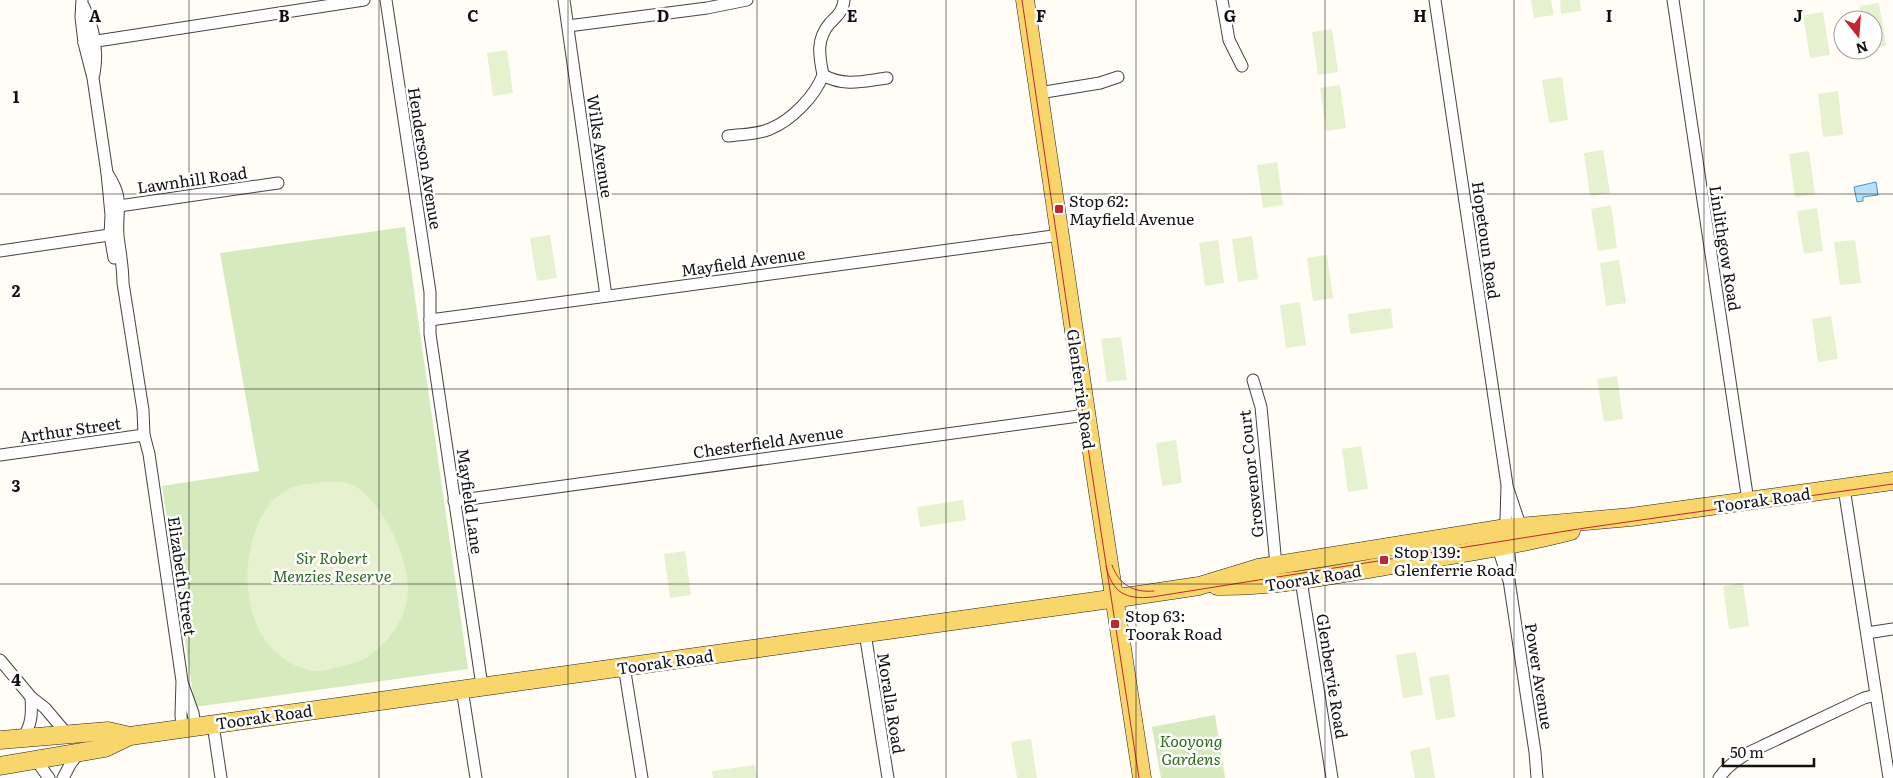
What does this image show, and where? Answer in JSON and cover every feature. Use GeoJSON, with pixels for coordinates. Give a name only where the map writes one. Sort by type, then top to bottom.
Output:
{"type":"FeatureCollection","features":[{"type":"Feature","properties":{"kind":"main road","name":"Glenferrie Road"},"geometry":{"type":"LineString","coordinates":[[1025,0],[1142,778]]}},
{"type":"Feature","properties":{"kind":"main road","name":"Toorak Road"},"geometry":{"type":"LineString","coordinates":[[0,766],[105,748],[130,736],[189,727],[1199,586],[1261,586],[1631,518],[1893,481]]}},
{"type":"Feature","properties":{"kind":"main road","name":"Toorak Road"},"geometry":{"type":"LineString","coordinates":[[1199,586],[1276,564],[1511,540]]}},
{"type":"Feature","properties":{"kind":"main road","name":"Toorak Road"},"geometry":{"type":"LineString","coordinates":[[0,740],[108,731],[130,736]]}},
{"type":"Feature","properties":{"kind":"street"},"geometry":{"type":"LineString","coordinates":[[89,42],[364,0]]}},
{"type":"Feature","properties":{"kind":"street","name":"Henderson Avenue"},"geometry":{"type":"LineString","coordinates":[[386,0],[430,292],[430,320]]}},
{"type":"Feature","properties":{"kind":"street","name":"Wilks Avenue"},"geometry":{"type":"LineString","coordinates":[[564,0],[606,296]]}},
{"type":"Feature","properties":{"kind":"street"},"geometry":{"type":"LineString","coordinates":[[568,26],[707,8],[746,0]]}},
{"type":"Feature","properties":{"kind":"street"},"geometry":{"type":"LineString","coordinates":[[728,136],[757,133],[771,129],[784,121],[812,96],[823,75],[819,56],[819,44],[826,28],[842,11],[844,0]]}},
{"type":"Feature","properties":{"kind":"street"},"geometry":{"type":"LineString","coordinates":[[1222,0],[1229,40],[1242,66]]}},
{"type":"Feature","properties":{"kind":"street","name":"Hopetoun Road"},"geometry":{"type":"LineString","coordinates":[[1435,0],[1507,485],[1511,540]]}},
{"type":"Feature","properties":{"kind":"street","name":"Linlithgow Road"},"geometry":{"type":"LineString","coordinates":[[1673,0],[1748,500]]}},
{"type":"Feature","properties":{"kind":"street","name":"Elizabeth Street"},"geometry":{"type":"LineString","coordinates":[[82,3],[88,17],[89,42],[96,64],[93,78],[107,173],[115,207],[114,235],[123,265],[123,283],[143,410],[141,435],[149,454],[182,681],[188,697],[189,727]]}},
{"type":"Feature","properties":{"kind":"street"},"geometry":{"type":"LineString","coordinates":[[823,75],[842,83],[887,78]]}},
{"type":"Feature","properties":{"kind":"street"},"geometry":{"type":"LineString","coordinates":[[1039,92],[1100,83],[1118,77]]}},
{"type":"Feature","properties":{"kind":"street","name":"Lawnhill Road"},"geometry":{"type":"LineString","coordinates":[[115,207],[278,182]]}},
{"type":"Feature","properties":{"kind":"street"},"geometry":{"type":"LineString","coordinates":[[0,251],[114,235]]}},
{"type":"Feature","properties":{"kind":"street","name":"Mayfield Avenue"},"geometry":{"type":"LineString","coordinates":[[430,320],[1060,235]]}},
{"type":"Feature","properties":{"kind":"street","name":"Mayfield Lane"},"geometry":{"type":"LineString","coordinates":[[430,320],[430,334],[482,686]]}},
{"type":"Feature","properties":{"kind":"street","name":"Grosvenor Court"},"geometry":{"type":"LineString","coordinates":[[1253,380],[1261,407],[1276,564]]}},
{"type":"Feature","properties":{"kind":"street","name":"Chesterfield Avenue"},"geometry":{"type":"LineString","coordinates":[[454,500],[1086,415]]}},
{"type":"Feature","properties":{"kind":"street","name":"Arthur Street"},"geometry":{"type":"LineString","coordinates":[[0,455],[141,435]]}},
{"type":"Feature","properties":{"kind":"street"},"geometry":{"type":"LineString","coordinates":[[1844,488],[1889,778]]}},
{"type":"Feature","properties":{"kind":"street","name":"Power Avenue"},"geometry":{"type":"LineString","coordinates":[[1511,540],[1509,580],[1535,752],[1537,778]]}},
{"type":"Feature","properties":{"kind":"street","name":"Glenbervie Road"},"geometry":{"type":"LineString","coordinates":[[1301,580],[1332,778]]}},
{"type":"Feature","properties":{"kind":"street"},"geometry":{"type":"LineString","coordinates":[[1866,633],[1893,629]]}},
{"type":"Feature","properties":{"kind":"street","name":"Moralla Road"},"geometry":{"type":"LineString","coordinates":[[865,633],[888,778]]}},
{"type":"Feature","properties":{"kind":"street"},"geometry":{"type":"LineString","coordinates":[[0,660],[31,697],[45,708],[67,734]]}},
{"type":"Feature","properties":{"kind":"street"},"geometry":{"type":"LineString","coordinates":[[624,666],[642,778]]}},
{"type":"Feature","properties":{"kind":"street"},"geometry":{"type":"LineString","coordinates":[[462,688],[476,778]]}},
{"type":"Feature","properties":{"kind":"street"},"geometry":{"type":"LineString","coordinates":[[1719,778],[1724,770],[1750,752],[1864,698],[1876,696]]}},
{"type":"Feature","properties":{"kind":"street"},"geometry":{"type":"LineString","coordinates":[[23,738],[30,727],[32,718],[31,697]]}},
{"type":"Feature","properties":{"kind":"street"},"geometry":{"type":"LineString","coordinates":[[213,724],[221,778]]}},
{"type":"Feature","properties":{"kind":"street"},"geometry":{"type":"LineString","coordinates":[[63,778],[70,763],[79,753]]}},
{"type":"Feature","properties":{"kind":"street"},"geometry":{"type":"LineString","coordinates":[[36,760],[49,778]]}},
{"type":"Feature","properties":{"kind":"green space"},"geometry":{"type":"Polygon","coordinates":[[[1531,0],[1551,0],[1554,15],[1534,18],[1531,0]]]}},
{"type":"Feature","properties":{"kind":"green space"},"geometry":{"type":"Polygon","coordinates":[[[1560,0],[1580,0],[1581,11],[1561,14],[1560,0]]]}},
{"type":"Feature","properties":{"kind":"green space"},"geometry":{"type":"Polygon","coordinates":[[[1879,3],[1880,10],[1861,10],[1860,6],[1879,3]]]}},
{"type":"Feature","properties":{"kind":"green space"},"geometry":{"type":"Polygon","coordinates":[[[1823,12],[1830,55],[1810,58],[1803,15],[1823,12]]]}},
{"type":"Feature","properties":{"kind":"green space"},"geometry":{"type":"Polygon","coordinates":[[[1883,28],[1886,46],[1883,46],[1883,28]]]}},
{"type":"Feature","properties":{"kind":"green space"},"geometry":{"type":"Polygon","coordinates":[[[1332,29],[1338,72],[1318,75],[1312,32],[1332,29]]]}},
{"type":"Feature","properties":{"kind":"green space"},"geometry":{"type":"Polygon","coordinates":[[[507,50],[513,93],[493,96],[487,53],[507,50]]]}},
{"type":"Feature","properties":{"kind":"green space"},"geometry":{"type":"Polygon","coordinates":[[[1562,77],[1568,120],[1549,123],[1542,80],[1562,77]]]}},
{"type":"Feature","properties":{"kind":"green space"},"geometry":{"type":"Polygon","coordinates":[[[1340,85],[1346,128],[1326,131],[1320,88],[1340,85]]]}},
{"type":"Feature","properties":{"kind":"green space"},"geometry":{"type":"Polygon","coordinates":[[[1838,91],[1843,135],[1823,137],[1818,94],[1838,91]]]}},
{"type":"Feature","properties":{"kind":"green space"},"geometry":{"type":"Polygon","coordinates":[[[1603,150],[1610,193],[1590,196],[1584,153],[1603,150]]]}},
{"type":"Feature","properties":{"kind":"green space"},"geometry":{"type":"Polygon","coordinates":[[[1809,151],[1815,194],[1795,197],[1789,154],[1809,151]]]}},
{"type":"Feature","properties":{"kind":"green space"},"geometry":{"type":"Polygon","coordinates":[[[1277,162],[1283,205],[1263,208],[1257,165],[1277,162]]]}},
{"type":"Feature","properties":{"kind":"green space"},"geometry":{"type":"Polygon","coordinates":[[[1611,205],[1617,248],[1598,251],[1591,209],[1611,205]]]}},
{"type":"Feature","properties":{"kind":"green space"},"geometry":{"type":"Polygon","coordinates":[[[1817,208],[1823,251],[1804,254],[1797,211],[1817,208]]]}},
{"type":"Feature","properties":{"kind":"green space","name":"Sir Robert Menzies Reserve"},"geometry":{"type":"Polygon","coordinates":[[[405,227],[468,669],[195,707],[162,486],[259,471],[220,253],[405,227]]]}},
{"type":"Feature","properties":{"kind":"green space"},"geometry":{"type":"Polygon","coordinates":[[[550,235],[557,278],[537,281],[530,238],[550,235]]]}},
{"type":"Feature","properties":{"kind":"green space"},"geometry":{"type":"Polygon","coordinates":[[[1252,236],[1258,279],[1238,282],[1232,239],[1252,236]]]}},
{"type":"Feature","properties":{"kind":"green space"},"geometry":{"type":"Polygon","coordinates":[[[1218,240],[1224,283],[1205,286],[1199,243],[1218,240]]]}},
{"type":"Feature","properties":{"kind":"green space"},"geometry":{"type":"Polygon","coordinates":[[[1855,240],[1861,283],[1840,285],[1834,242],[1855,240]]]}},
{"type":"Feature","properties":{"kind":"green space"},"geometry":{"type":"Polygon","coordinates":[[[1327,255],[1333,298],[1313,301],[1307,258],[1327,255]]]}},
{"type":"Feature","properties":{"kind":"green space"},"geometry":{"type":"Polygon","coordinates":[[[1619,260],[1626,303],[1606,306],[1600,263],[1619,260]]]}},
{"type":"Feature","properties":{"kind":"green space"},"geometry":{"type":"Polygon","coordinates":[[[1300,302],[1306,345],[1286,348],[1280,305],[1300,302]]]}},
{"type":"Feature","properties":{"kind":"green space"},"geometry":{"type":"Polygon","coordinates":[[[1391,308],[1393,328],[1350,334],[1348,314],[1391,308]]]}},
{"type":"Feature","properties":{"kind":"green space"},"geometry":{"type":"Polygon","coordinates":[[[1831,316],[1838,359],[1818,362],[1812,319],[1831,316]]]}},
{"type":"Feature","properties":{"kind":"green space"},"geometry":{"type":"Polygon","coordinates":[[[1121,337],[1127,380],[1107,382],[1101,339],[1121,337]]]}},
{"type":"Feature","properties":{"kind":"green space"},"geometry":{"type":"Polygon","coordinates":[[[1617,376],[1623,419],[1604,422],[1597,379],[1617,376]]]}},
{"type":"Feature","properties":{"kind":"green space"},"geometry":{"type":"Polygon","coordinates":[[[1176,440],[1182,483],[1162,486],[1156,443],[1176,440]]]}},
{"type":"Feature","properties":{"kind":"green space"},"geometry":{"type":"Polygon","coordinates":[[[1361,446],[1368,489],[1348,492],[1342,449],[1361,446]]]}},
{"type":"Feature","properties":{"kind":"green space"},"geometry":{"type":"Polygon","coordinates":[[[320,482],[351,484],[362,491],[379,510],[394,536],[400,552],[407,576],[408,593],[407,602],[400,620],[390,637],[383,644],[369,656],[357,662],[319,671],[301,668],[292,664],[276,653],[264,638],[253,615],[249,599],[248,566],[255,532],[261,517],[270,504],[291,488],[320,482]]]}},
{"type":"Feature","properties":{"kind":"green space"},"geometry":{"type":"Polygon","coordinates":[[[963,500],[966,520],[920,527],[917,507],[963,500]]]}},
{"type":"Feature","properties":{"kind":"green space"},"geometry":{"type":"Polygon","coordinates":[[[685,551],[691,595],[670,598],[664,554],[685,551]]]}},
{"type":"Feature","properties":{"kind":"green space"},"geometry":{"type":"Polygon","coordinates":[[[1743,583],[1749,626],[1729,629],[1723,586],[1743,583]]]}},
{"type":"Feature","properties":{"kind":"green space"},"geometry":{"type":"Polygon","coordinates":[[[1416,652],[1423,695],[1403,698],[1396,655],[1416,652]]]}},
{"type":"Feature","properties":{"kind":"green space"},"geometry":{"type":"Polygon","coordinates":[[[1449,674],[1455,717],[1436,720],[1429,677],[1449,674]]]}},
{"type":"Feature","properties":{"kind":"green space","name":"Kooyong Gardens"},"geometry":{"type":"Polygon","coordinates":[[[1215,715],[1225,778],[1161,778],[1152,727],[1215,715]]]}},
{"type":"Feature","properties":{"kind":"green space"},"geometry":{"type":"Polygon","coordinates":[[[1031,739],[1037,778],[1017,778],[1011,742],[1031,739]]]}},
{"type":"Feature","properties":{"kind":"green space"},"geometry":{"type":"Polygon","coordinates":[[[1430,747],[1435,778],[1415,778],[1410,751],[1430,747]]]}},
{"type":"Feature","properties":{"kind":"green space"},"geometry":{"type":"Polygon","coordinates":[[[755,765],[757,778],[713,778],[712,771],[755,765]]]}},
{"type":"Feature","properties":{"kind":"water"},"geometry":{"type":"Polygon","coordinates":[[[1876,182],[1878,195],[1863,197],[1863,201],[1857,202],[1854,187],[1876,182]]]}},
{"type":"Feature","properties":{"kind":"tram line"},"geometry":{"type":"LineString","coordinates":[[1022,0],[1139,778]]}},
{"type":"Feature","properties":{"kind":"tram line"},"geometry":{"type":"LineString","coordinates":[[1106,566],[1116,588],[1127,595],[1143,598],[1585,528],[1893,484]]}},
{"type":"Feature","properties":{"kind":"tram line"},"geometry":{"type":"LineString","coordinates":[[1112,565],[1123,583],[1140,591],[1154,591]]}},
{"type":"Feature","properties":{"kind":"place","name":"Stop 62: Mayfield Avenue"},"geometry":{"type":"Point","coordinates":[1059,209]}},
{"type":"Feature","properties":{"kind":"place","name":"Stop 139: Glenferrie Road"},"geometry":{"type":"Point","coordinates":[1384,560]}},
{"type":"Feature","properties":{"kind":"place","name":"Stop 63: Toorak Road"},"geometry":{"type":"Point","coordinates":[1115,624]}}]}
